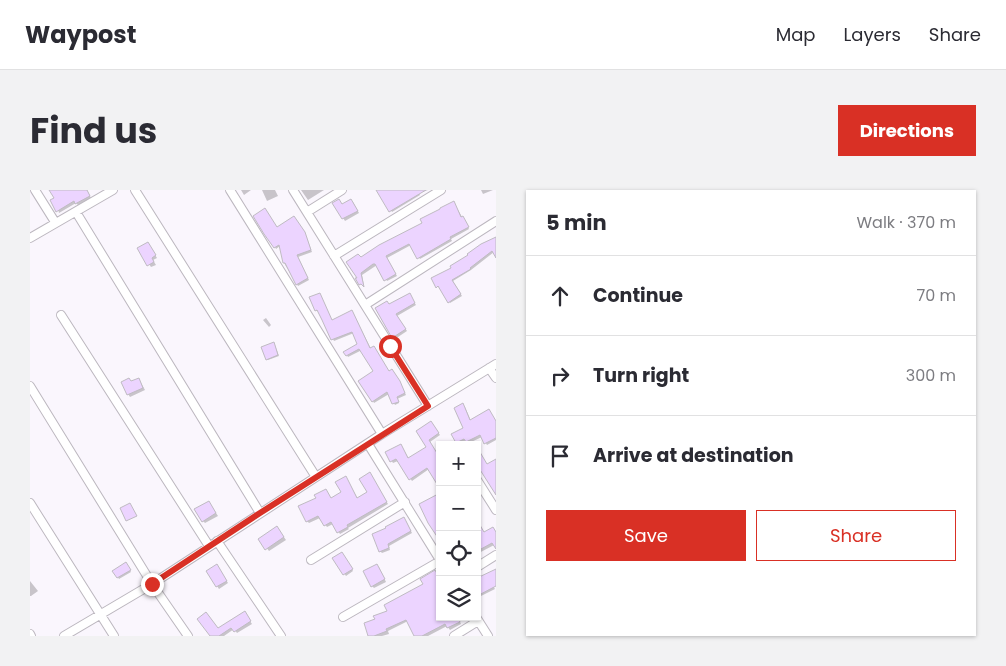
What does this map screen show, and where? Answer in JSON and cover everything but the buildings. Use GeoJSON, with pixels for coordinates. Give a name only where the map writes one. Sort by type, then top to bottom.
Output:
{"type":"FeatureCollection","features":[{"type":"Feature","properties":{"kind":"street"},"geometry":{"type":"LineString","coordinates":[[35,190],[55,222]]}},
{"type":"Feature","properties":{"kind":"street"},"geometry":{"type":"LineString","coordinates":[[30,238],[55,222],[76,212],[101,193],[113,190]]}},
{"type":"Feature","properties":{"kind":"street"},"geometry":{"type":"LineString","coordinates":[[135,190],[316,477]]}},
{"type":"Feature","properties":{"kind":"street"},"geometry":{"type":"LineString","coordinates":[[230,190],[382,434]]}},
{"type":"Feature","properties":{"kind":"street"},"geometry":{"type":"LineString","coordinates":[[293,190],[428,406]]}},
{"type":"Feature","properties":{"kind":"street"},"geometry":{"type":"LineString","coordinates":[[307,212],[342,190]]}},
{"type":"Feature","properties":{"kind":"street"},"geometry":{"type":"LineString","coordinates":[[334,256],[441,190]]}},
{"type":"Feature","properties":{"kind":"street"},"geometry":{"type":"LineString","coordinates":[[76,212],[260,513]]}},
{"type":"Feature","properties":{"kind":"street"},"geometry":{"type":"LineString","coordinates":[[365,306],[496,221]]}},
{"type":"Feature","properties":{"kind":"street"},"geometry":{"type":"LineString","coordinates":[[62,315],[209,546]]}},
{"type":"Feature","properties":{"kind":"street"},"geometry":{"type":"LineString","coordinates":[[64,636],[152,584],[382,434],[493,366],[496,378]]}},
{"type":"Feature","properties":{"kind":"street"},"geometry":{"type":"LineString","coordinates":[[30,386],[152,584],[188,636]]}},
{"type":"Feature","properties":{"kind":"street"},"geometry":{"type":"LineString","coordinates":[[368,444],[436,554]]}},
{"type":"Feature","properties":{"kind":"street"},"geometry":{"type":"LineString","coordinates":[[481,486],[496,510]]}},
{"type":"Feature","properties":{"kind":"street"},"geometry":{"type":"LineString","coordinates":[[311,560],[404,502]]}},
{"type":"Feature","properties":{"kind":"street"},"geometry":{"type":"LineString","coordinates":[[30,503],[114,636]]}},
{"type":"Feature","properties":{"kind":"street"},"geometry":{"type":"LineString","coordinates":[[217,541],[281,636]]}},
{"type":"Feature","properties":{"kind":"street"},"geometry":{"type":"LineString","coordinates":[[481,564],[496,555]]}},
{"type":"Feature","properties":{"kind":"street"},"geometry":{"type":"LineString","coordinates":[[343,617],[436,562]]}},
{"type":"Feature","properties":{"kind":"street"},"geometry":{"type":"LineString","coordinates":[[454,636],[474,621]]}},
{"type":"Feature","properties":{"kind":"street"},"geometry":{"type":"LineString","coordinates":[[478,621],[488,636]]}},
{"type":"Feature","properties":{"kind":"route"},"geometry":{"type":"LineString","coordinates":[[152,584],[428,406],[390,346]]}}]}
